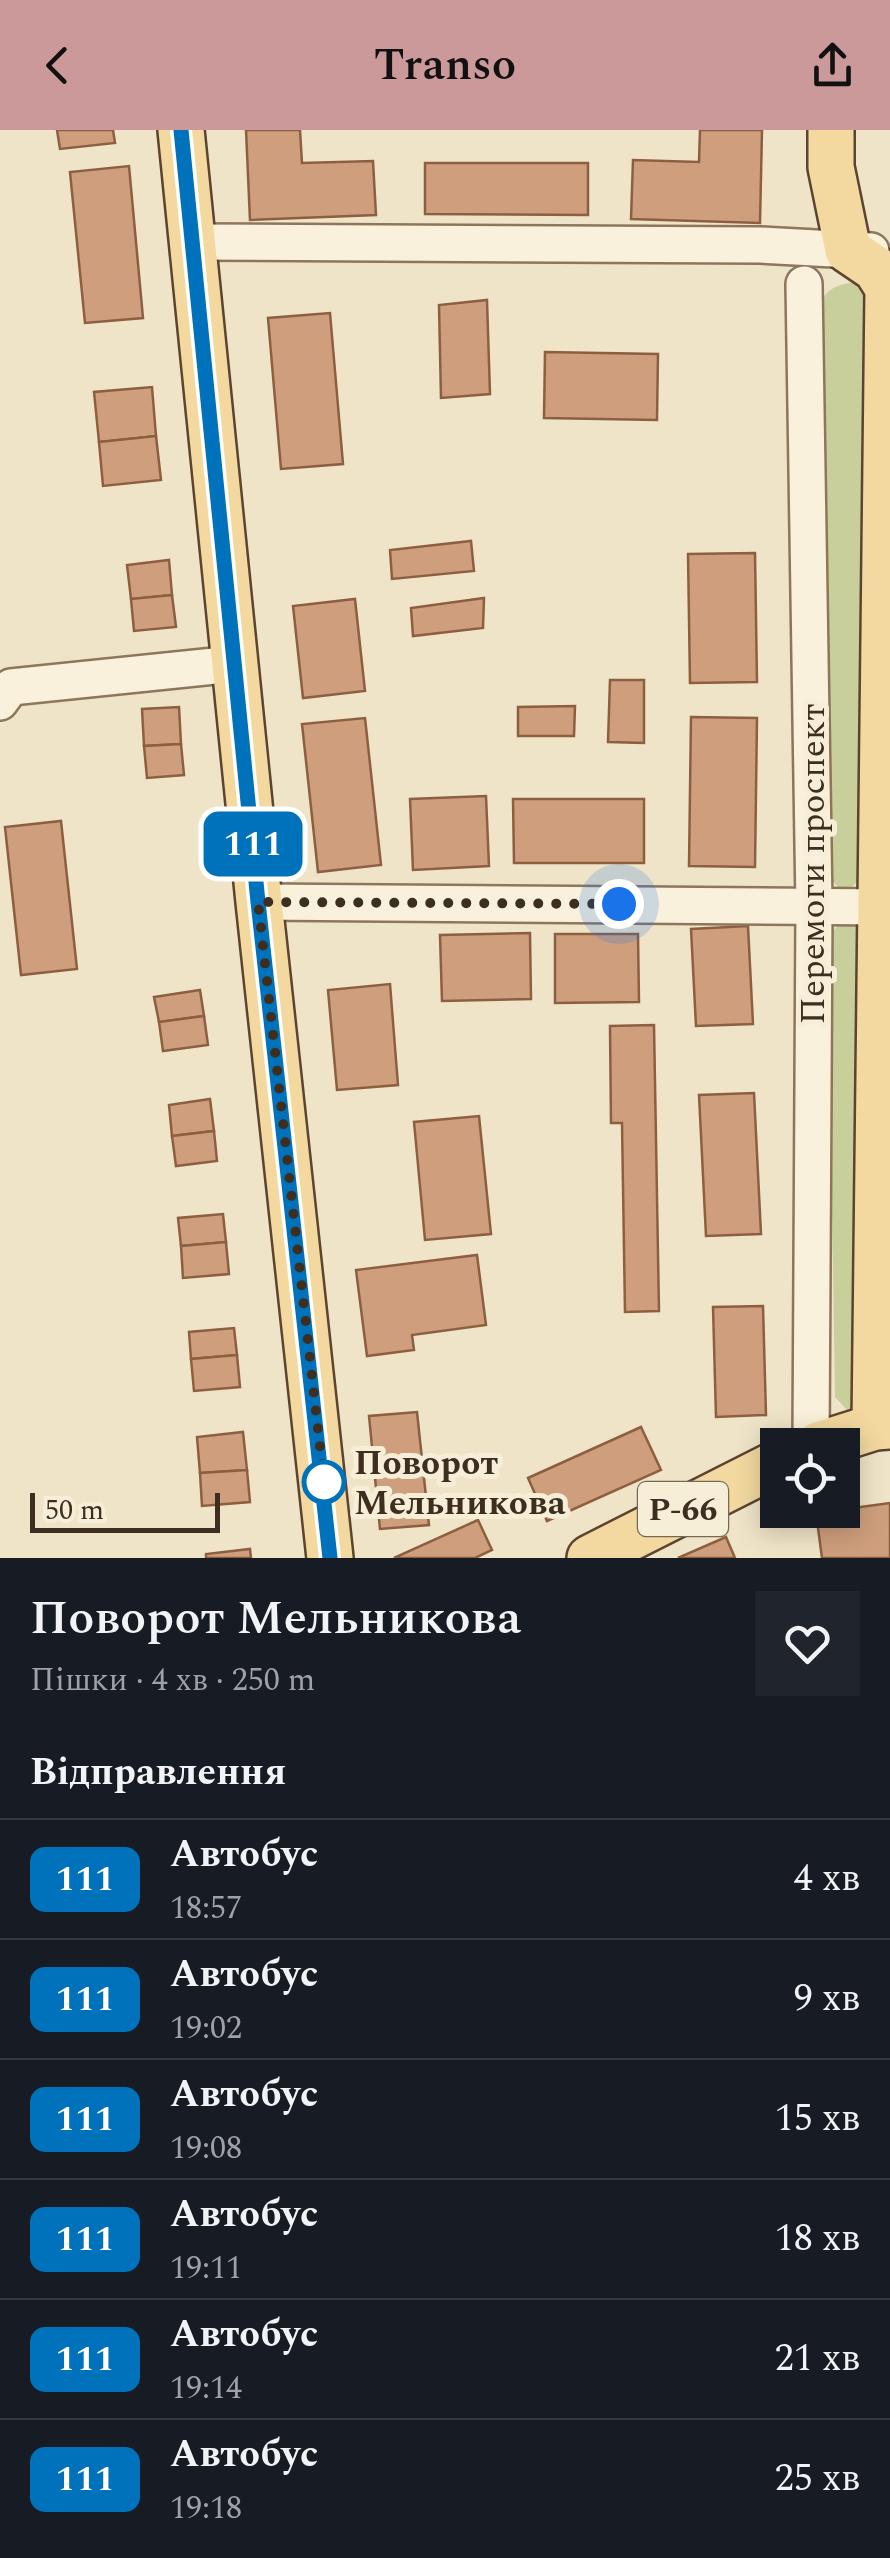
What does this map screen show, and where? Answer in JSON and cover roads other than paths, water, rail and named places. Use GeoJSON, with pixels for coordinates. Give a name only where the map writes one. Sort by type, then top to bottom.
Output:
{"type":"FeatureCollection","features":[{"type":"Feature","properties":{"kind":"main road"},"geometry":{"type":"LineString","coordinates":[[181,130],[258,902],[330,1558]]}},
{"type":"Feature","properties":{"kind":"main road"},"geometry":{"type":"LineString","coordinates":[[831,130],[830,168],[869,251]]}},
{"type":"Feature","properties":{"kind":"main road","name":"Перемоги проспект"},"geometry":{"type":"LineString","coordinates":[[869,251],[888,288],[882,1427]]}},
{"type":"Feature","properties":{"kind":"main road","name":"Р-66"},"geometry":{"type":"LineString","coordinates":[[590,1558],[760,1473]]}},
{"type":"Feature","properties":{"kind":"street"},"geometry":{"type":"LineString","coordinates":[[192,242],[760,245],[869,251]]}},
{"type":"Feature","properties":{"kind":"street"},"geometry":{"type":"LineString","coordinates":[[760,245],[784,260],[804,284],[825,261],[869,251]]}},
{"type":"Feature","properties":{"kind":"street","name":"Перемоги проспект"},"geometry":{"type":"LineString","coordinates":[[804,284],[814,906],[815,1428]]}},
{"type":"Feature","properties":{"kind":"street"},"geometry":{"type":"LineString","coordinates":[[0,702],[11,686],[234,664]]}},
{"type":"Feature","properties":{"kind":"street"},"geometry":{"type":"LineString","coordinates":[[258,902],[885,906]]}},
{"type":"Feature","properties":{"kind":"place","name":"Поворот Мельникова"},"geometry":{"type":"Point","coordinates":[324,1482]}}]}
